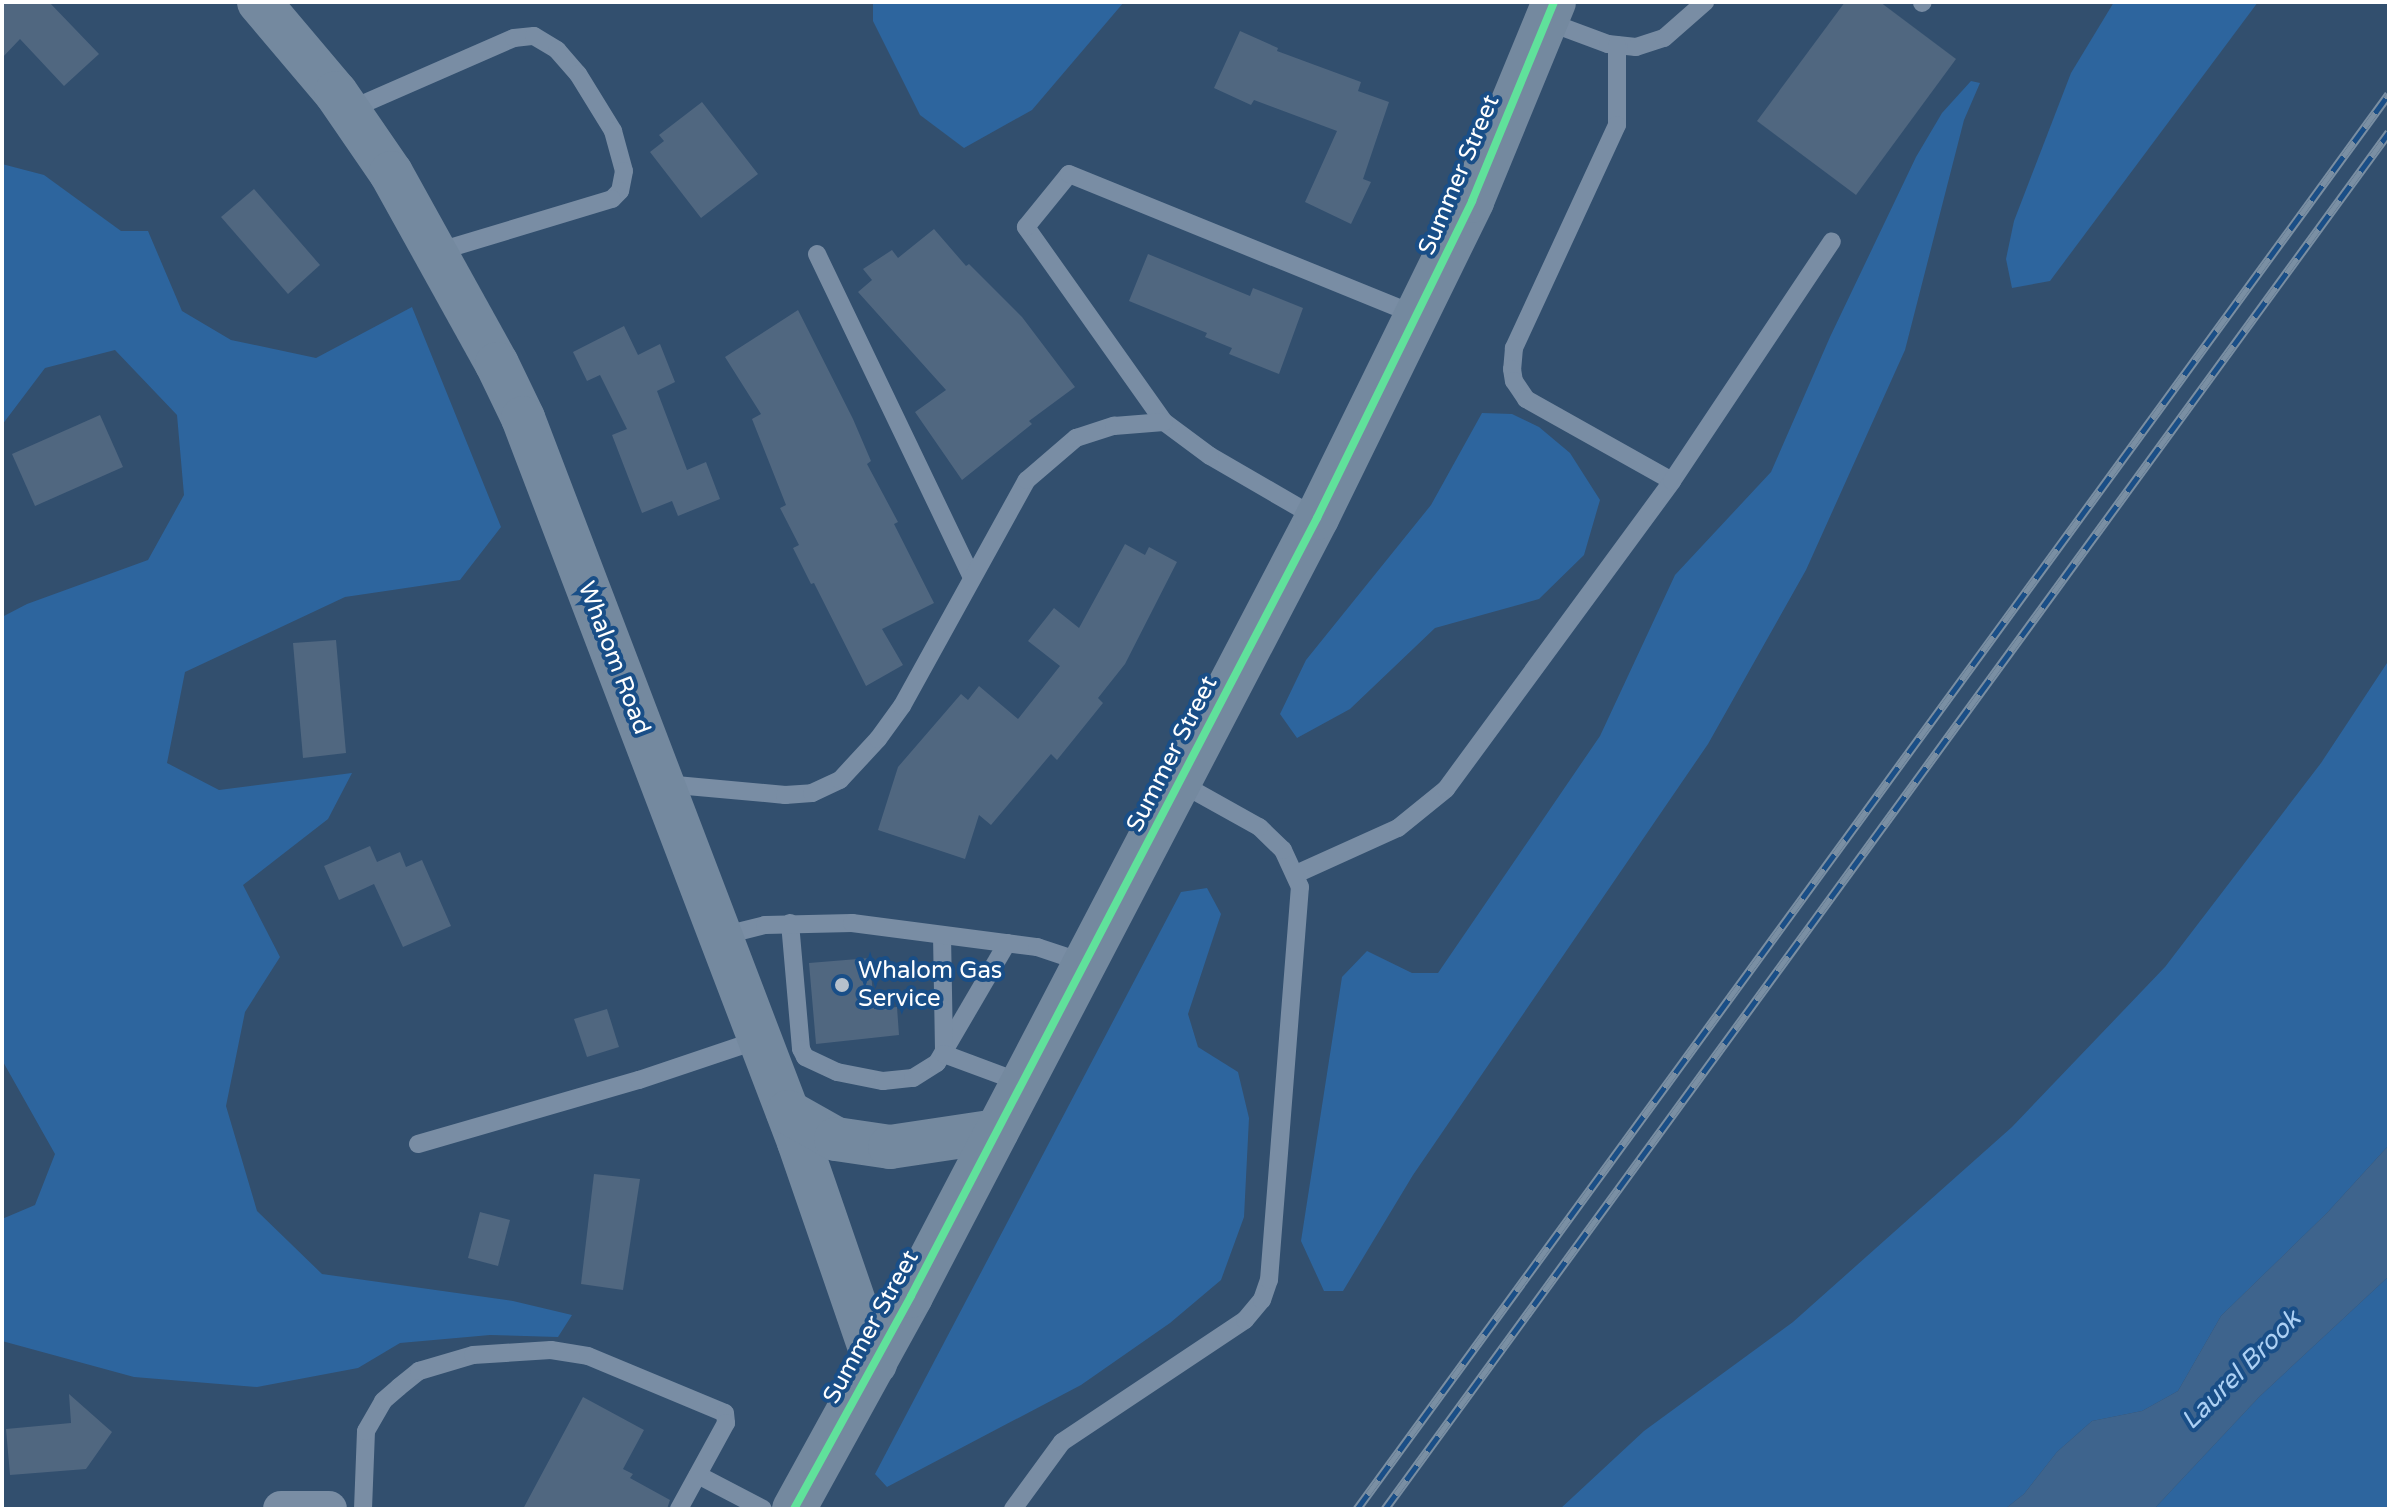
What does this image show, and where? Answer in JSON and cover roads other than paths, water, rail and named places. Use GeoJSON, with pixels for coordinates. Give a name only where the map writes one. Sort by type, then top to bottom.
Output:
{"type":"FeatureCollection","features":[{"type":"Feature","properties":{"kind":"main road","name":"Whalom Road"},"geometry":{"type":"LineString","coordinates":[[259,2],[349,110],[391,173],[523,418],[721,936],[782,1071],[875,1363]]}},
{"type":"Feature","properties":{"kind":"main road","name":"Summer Street"},"geometry":{"type":"LineString","coordinates":[[794,1509],[875,1363],[1317,518],[1472,201],[1550,12]]}},
{"type":"Feature","properties":{"kind":"main road"},"geometry":{"type":"LineString","coordinates":[[782,1071],[836,1139],[890,1147],[997,1131]]}},
{"type":"Feature","properties":{"kind":"street"},"geometry":{"type":"LineString","coordinates":[[281,1509],[329,1509]]}},
{"type":"Feature","properties":{"kind":"lane"},"geometry":{"type":"LineString","coordinates":[[1550,12],[1617,45],[1636,47],[1664,38],[1705,2]]}},
{"type":"Feature","properties":{"kind":"lane"},"geometry":{"type":"LineString","coordinates":[[349,110],[514,38],[534,36],[557,50],[578,74],[613,131],[624,171],[620,191],[612,199],[436,252]]}},
{"type":"Feature","properties":{"kind":"lane"},"geometry":{"type":"LineString","coordinates":[[1617,45],[1617,125],[1514,348],[1512,369],[1514,381],[1526,399],[1672,481]]}},
{"type":"Feature","properties":{"kind":"lane"},"geometry":{"type":"LineString","coordinates":[[1317,518],[1210,456],[1164,422],[1026,227],[1069,174],[1418,316]]}},
{"type":"Feature","properties":{"kind":"lane"},"geometry":{"type":"LineString","coordinates":[[1296,874],[1398,828],[1446,789],[1672,481],[1832,241]]}},
{"type":"Feature","properties":{"kind":"lane"},"geometry":{"type":"LineString","coordinates":[[817,254],[972,578]]}},
{"type":"Feature","properties":{"kind":"lane"},"geometry":{"type":"LineString","coordinates":[[663,783],[785,795],[812,793],[840,780],[878,739],[902,706],[1027,480],[1058,450],[1094,431],[1133,423],[1164,422]]}},
{"type":"Feature","properties":{"kind":"lane"},"geometry":{"type":"LineString","coordinates":[[1013,1509],[1062,1442],[1245,1320],[1262,1300],[1269,1280],[1300,887],[1283,850],[1259,827],[1180,783]]}},
{"type":"Feature","properties":{"kind":"lane"},"geometry":{"type":"LineString","coordinates":[[782,1071],[801,1049],[790,923]]}},
{"type":"Feature","properties":{"kind":"lane"},"geometry":{"type":"LineString","coordinates":[[721,936],[757,926],[852,923],[1057,951],[1085,963]]}},
{"type":"Feature","properties":{"kind":"lane"},"geometry":{"type":"LineString","coordinates":[[942,935],[944,1054]]}},
{"type":"Feature","properties":{"kind":"lane"},"geometry":{"type":"LineString","coordinates":[[418,1144],[639,1080],[782,1071],[837,1072],[895,1081],[925,1071],[944,1054],[1007,943]]}},
{"type":"Feature","properties":{"kind":"lane"},"geometry":{"type":"LineString","coordinates":[[944,1054],[1022,1083]]}},
{"type":"Feature","properties":{"kind":"lane"},"geometry":{"type":"LineString","coordinates":[[363,1509],[363,1447],[371,1418],[383,1401],[419,1371],[473,1355],[509,1350],[551,1350],[588,1356],[725,1413],[726,1423],[679,1509]]}},
{"type":"Feature","properties":{"kind":"lane"},"geometry":{"type":"LineString","coordinates":[[698,1475],[763,1509]]}},
{"type":"Feature","properties":{"kind":"water","name":"Laurel Brook"},"geometry":{"type":"Polygon","coordinates":[[[2389,1145],[2389,1276],[2259,1397],[2154,1509],[2005,1509],[2024,1494],[2057,1452],[2092,1421],[2142,1411],[2178,1391],[2221,1316],[2327,1213],[2389,1145]]]}},
{"type":"Feature","properties":{"kind":"railway"},"geometry":{"type":"LineString","coordinates":[[1357,1509],[2389,94]]}},
{"type":"Feature","properties":{"kind":"railway"},"geometry":{"type":"LineString","coordinates":[[1385,1509],[2389,132]]}},
{"type":"Feature","properties":{"kind":"place","name":"Whalom Gas Service"},"geometry":{"type":"Point","coordinates":[842,985]}}]}
